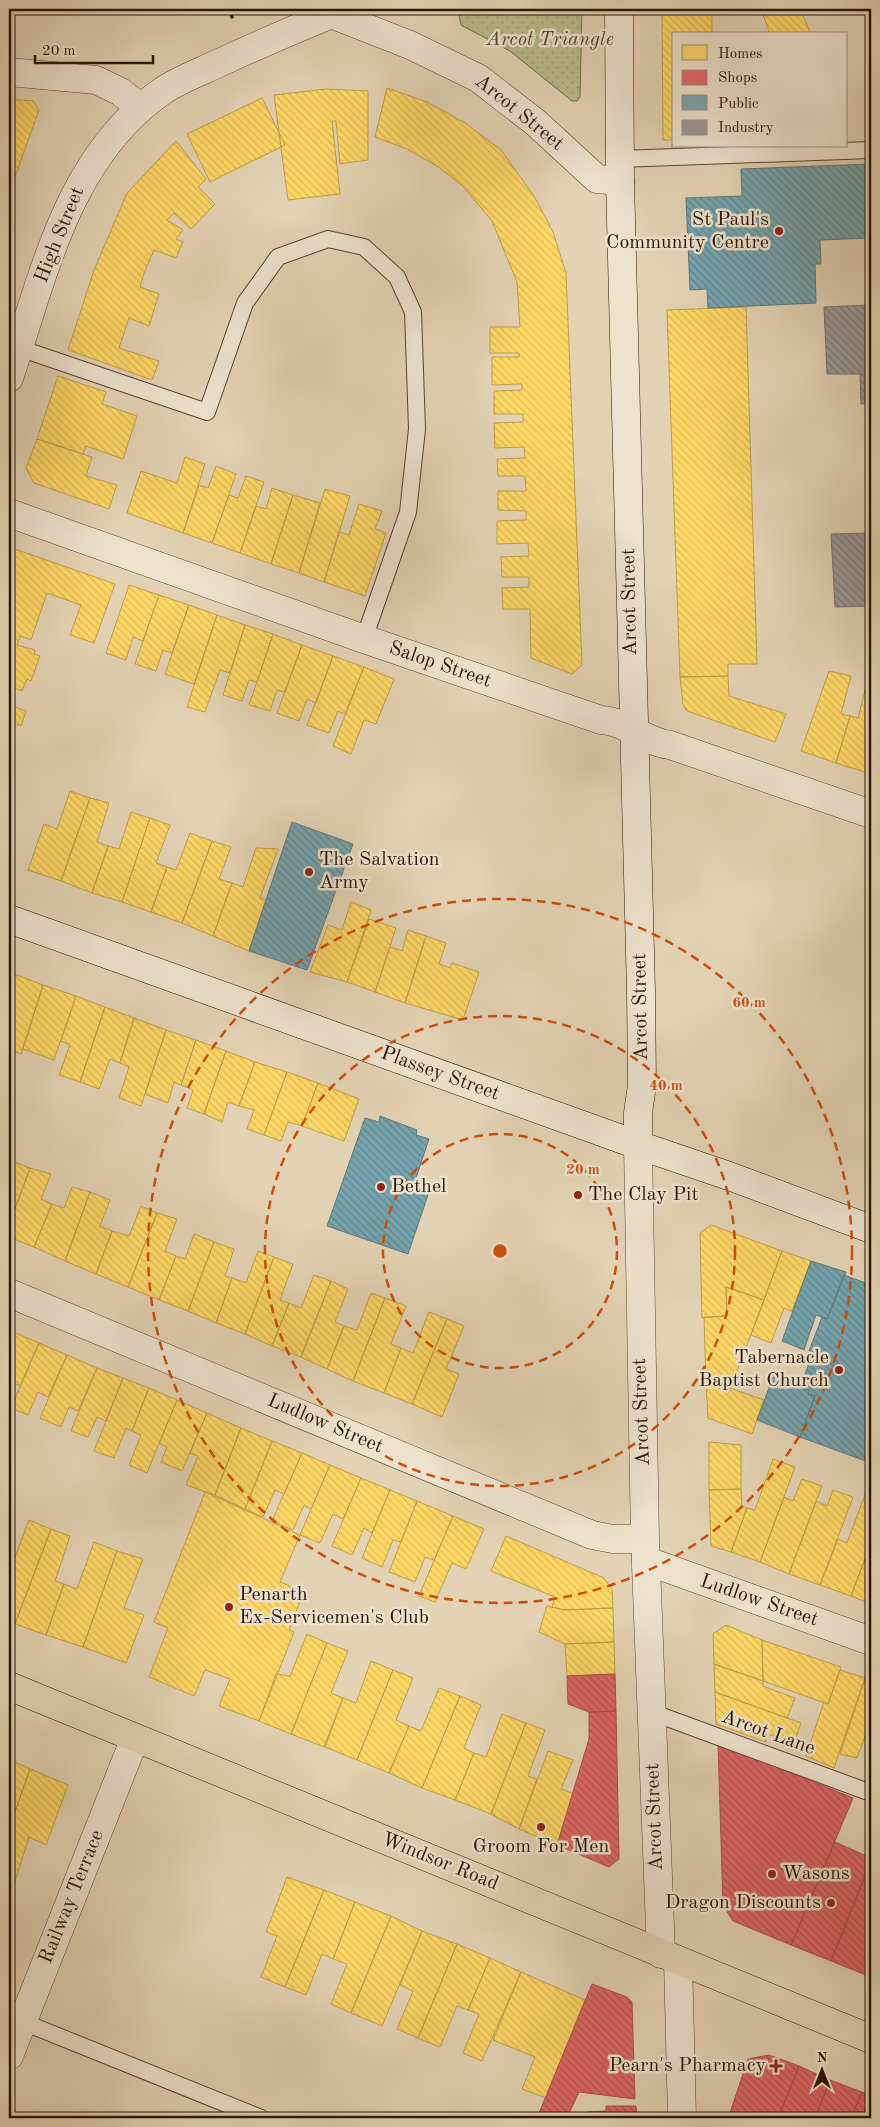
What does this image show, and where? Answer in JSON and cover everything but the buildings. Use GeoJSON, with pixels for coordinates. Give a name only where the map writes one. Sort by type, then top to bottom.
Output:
{"type":"FeatureCollection","features":[{"type":"Feature","properties":{"kind":"main road","name":"Windsor Road"},"geometry":{"type":"LineString","coordinates":[[9,1686],[871,2039]]}},
{"type":"Feature","properties":{"kind":"street","name":"Arcot Street"},"geometry":{"type":"LineString","coordinates":[[618,9],[633,731],[641,991],[642,1085],[638,1113],[638,1145],[646,1550],[651,1712],[682,2118]]}},
{"type":"Feature","properties":{"kind":"street","name":"Arcot Street"},"geometry":{"type":"LineString","coordinates":[[337,12],[478,78],[535,122],[597,179],[620,170]]}},
{"type":"Feature","properties":{"kind":"street","name":"High Street"},"geometry":{"type":"LineString","coordinates":[[9,378],[56,235],[73,196],[90,166],[111,139],[140,108],[163,91],[188,77],[337,12]]}},
{"type":"Feature","properties":{"kind":"street"},"geometry":{"type":"LineString","coordinates":[[9,72],[96,80],[121,92],[140,108]]}},
{"type":"Feature","properties":{"kind":"street","name":"Salop Street"},"geometry":{"type":"LineString","coordinates":[[9,513],[364,639],[601,720],[611,720],[658,744],[670,745],[871,814]]}},
{"type":"Feature","properties":{"kind":"street","name":"Plassey Street"},"geometry":{"type":"LineString","coordinates":[[9,919],[729,1176],[871,1229]]}},
{"type":"Feature","properties":{"kind":"street","name":"Ludlow Street"},"geometry":{"type":"LineString","coordinates":[[9,1293],[592,1535],[613,1539],[646,1550],[871,1641]]}},
{"type":"Feature","properties":{"kind":"street","name":"Railway Terrace"},"geometry":{"type":"LineString","coordinates":[[9,2056],[135,1738]]}},
{"type":"Feature","properties":{"kind":"lane"},"geometry":{"type":"LineString","coordinates":[[620,170],[871,150]]}},
{"type":"Feature","properties":{"kind":"lane"},"geometry":{"type":"LineString","coordinates":[[19,348],[208,412],[245,303],[278,257],[328,239],[364,247],[397,277],[412,312],[417,429],[408,512],[364,639]]}},
{"type":"Feature","properties":{"kind":"lane","name":"Arcot Lane"},"geometry":{"type":"LineString","coordinates":[[651,1712],[871,1792]]}},
{"type":"Feature","properties":{"kind":"lane"},"geometry":{"type":"LineString","coordinates":[[23,2022],[261,2118]]}},
{"type":"Feature","properties":{"kind":"green space","name":"Arcot Triangle"},"geometry":{"type":"Polygon","coordinates":[[[463,9],[582,9],[580,97],[577,101],[572,101],[510,51],[461,25],[459,16],[463,9]]]}},
{"type":"Feature","properties":{"kind":"place","name":"St Paul's Community Centre"},"geometry":{"type":"Point","coordinates":[779,231]}},
{"type":"Feature","properties":{"kind":"place","name":"The Salvation Army"},"geometry":{"type":"Point","coordinates":[309,872]}},
{"type":"Feature","properties":{"kind":"place","name":"Bethel"},"geometry":{"type":"Point","coordinates":[381,1187]}},
{"type":"Feature","properties":{"kind":"place","name":"The Clay Pit"},"geometry":{"type":"Point","coordinates":[578,1195]}},
{"type":"Feature","properties":{"kind":"place","name":"Tabernacle Baptist Church"},"geometry":{"type":"Point","coordinates":[839,1370]}},
{"type":"Feature","properties":{"kind":"place","name":"Penarth Ex-Servicemen's Club"},"geometry":{"type":"Point","coordinates":[229,1607]}},
{"type":"Feature","properties":{"kind":"place","name":"Groom For Men"},"geometry":{"type":"Point","coordinates":[541,1827]}},
{"type":"Feature","properties":{"kind":"place","name":"Wasons"},"geometry":{"type":"Point","coordinates":[772,1874]}},
{"type":"Feature","properties":{"kind":"place","name":"Dragon Discounts"},"geometry":{"type":"Point","coordinates":[831,1903]}},
{"type":"Feature","properties":{"kind":"place","name":"Pearn's Pharmacy"},"geometry":{"type":"Point","coordinates":[776,2066]}}]}
